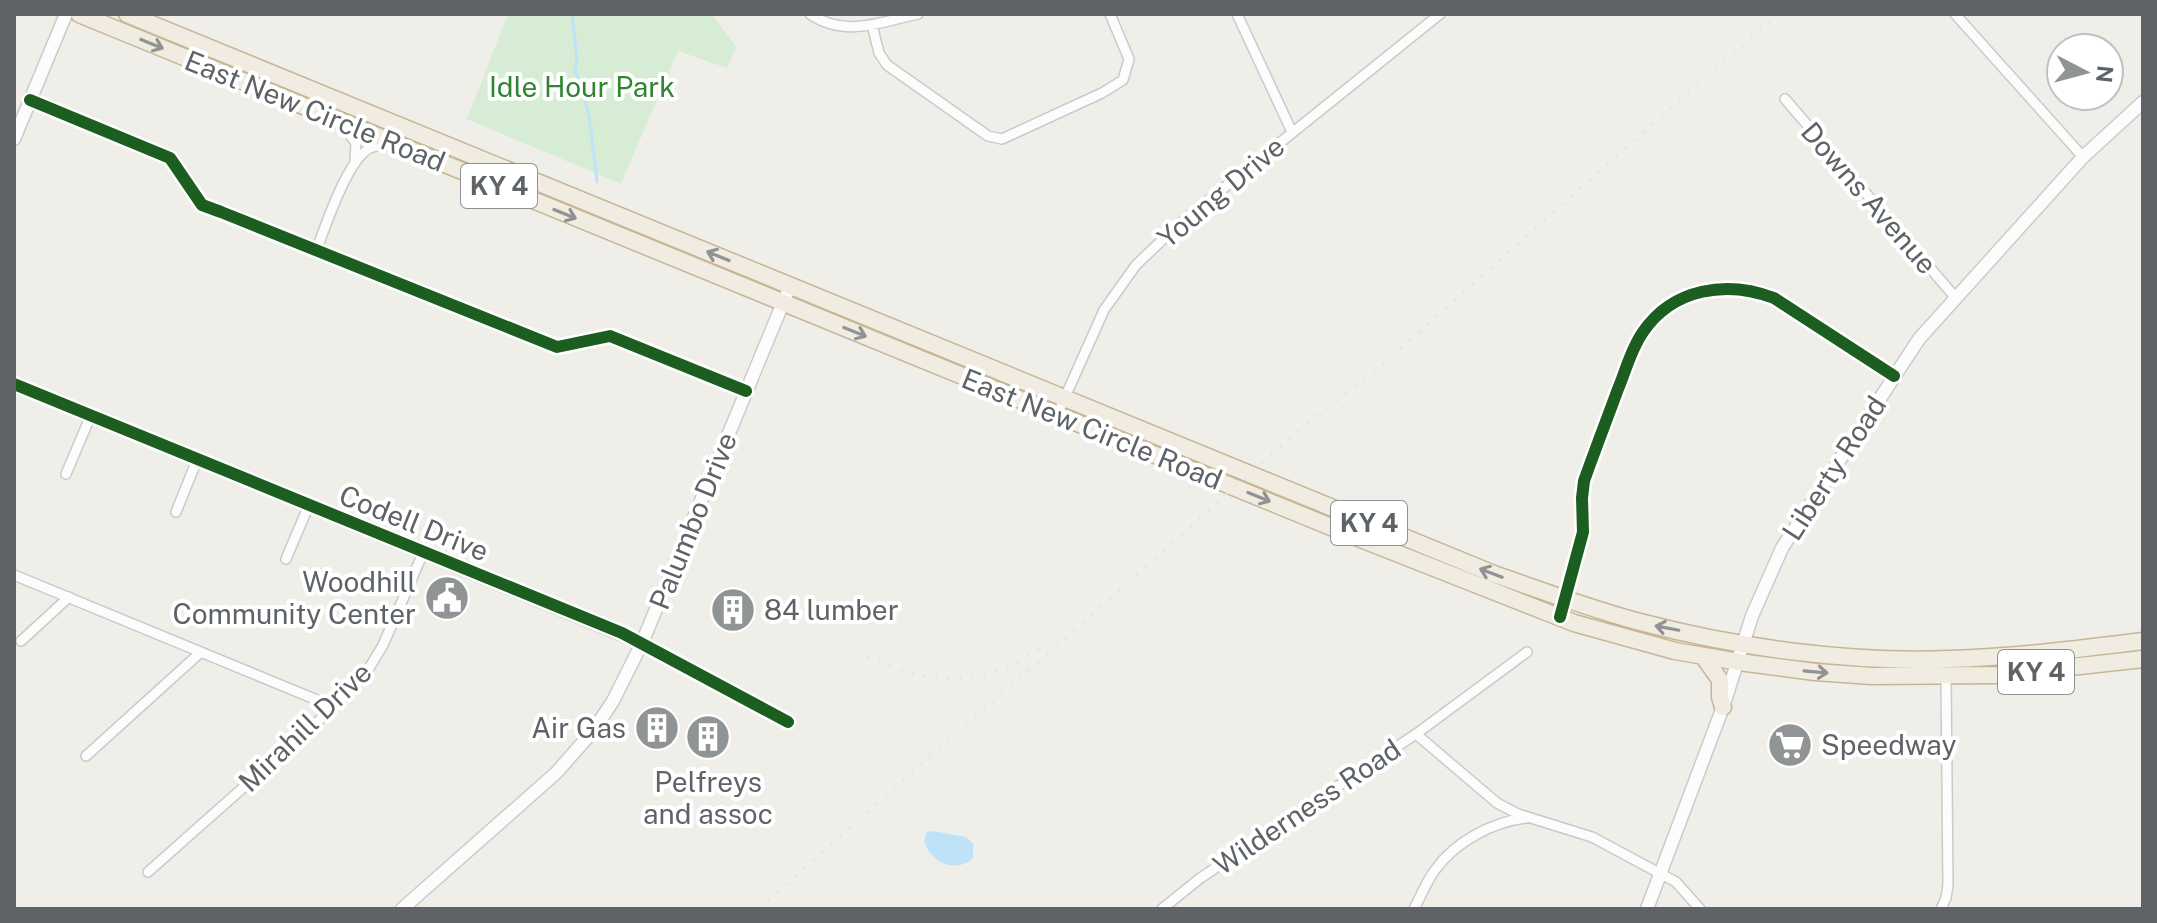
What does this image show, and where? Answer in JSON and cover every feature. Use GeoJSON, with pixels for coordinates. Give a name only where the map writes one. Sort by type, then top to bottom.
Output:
{"type":"FeatureCollection","features":[{"type":"Feature","properties":{"kind":"highway","name":"East New Circle Road"},"geometry":{"type":"LineString","coordinates":[[79,14],[1057,415],[1560,617],[1636,641],[1703,656],[1815,672],[2046,671],[2143,658]]}},
{"type":"Feature","properties":{"kind":"highway","name":"East New Circle Road"},"geometry":{"type":"LineString","coordinates":[[127,14],[1494,574],[1565,599],[1647,624],[1743,643],[1951,671],[2143,641]]}},
{"type":"Feature","properties":{"kind":"highway"},"geometry":{"type":"LineString","coordinates":[[1703,656],[1720,680],[1723,707]]}},
{"type":"Feature","properties":{"kind":"street"},"geometry":{"type":"LineString","coordinates":[[14,139],[66,14]]}},
{"type":"Feature","properties":{"kind":"street"},"geometry":{"type":"LineString","coordinates":[[810,14],[824,23],[839,27],[872,25],[918,14]]}},
{"type":"Feature","properties":{"kind":"street"},"geometry":{"type":"LineString","coordinates":[[872,25],[879,53],[887,65],[988,136],[1002,139],[1102,93],[1123,80],[1129,59],[1110,14]]}},
{"type":"Feature","properties":{"kind":"street"},"geometry":{"type":"LineString","coordinates":[[1237,14],[1292,132]]}},
{"type":"Feature","properties":{"kind":"street","name":"Young Drive"},"geometry":{"type":"LineString","coordinates":[[1057,415],[1104,310],[1136,265],[1179,224],[1440,14]]}},
{"type":"Feature","properties":{"kind":"street"},"geometry":{"type":"LineString","coordinates":[[1955,14],[2083,157]]}},
{"type":"Feature","properties":{"kind":"street","name":"Downs Avenue"},"geometry":{"type":"LineString","coordinates":[[1785,99],[1955,297]]}},
{"type":"Feature","properties":{"kind":"street"},"geometry":{"type":"LineString","coordinates":[[30,100],[170,158],[202,205],[557,347],[610,336],[746,391]]}},
{"type":"Feature","properties":{"kind":"street","name":"Liberty Road"},"geometry":{"type":"LineString","coordinates":[[1647,909],[1723,707],[1752,616],[1782,548],[1919,339],[2083,157],[2143,102]]}},
{"type":"Feature","properties":{"kind":"street"},"geometry":{"type":"LineString","coordinates":[[338,121],[356,143],[355,164]]}},
{"type":"Feature","properties":{"kind":"street"},"geometry":{"type":"LineString","coordinates":[[316,251],[346,175],[355,164],[373,146],[403,146]]}},
{"type":"Feature","properties":{"kind":"street","name":"Palumbo Drive"},"geometry":{"type":"LineString","coordinates":[[402,909],[568,760],[609,708],[642,643],[790,286]]}},
{"type":"Feature","properties":{"kind":"street"},"geometry":{"type":"LineString","coordinates":[[1560,617],[1583,532],[1584,481],[1635,345],[1654,318],[1667,307],[1707,289],[1734,288],[1760,293],[1774,298],[1894,376]]}},
{"type":"Feature","properties":{"kind":"street","name":"Codell Drive"},"geometry":{"type":"LineString","coordinates":[[14,384],[642,643],[788,722]]}},
{"type":"Feature","properties":{"kind":"street"},"geometry":{"type":"LineString","coordinates":[[66,474],[91,415]]}},
{"type":"Feature","properties":{"kind":"street"},"geometry":{"type":"LineString","coordinates":[[176,512],[197,460]]}},
{"type":"Feature","properties":{"kind":"street"},"geometry":{"type":"LineString","coordinates":[[286,559],[309,505]]}},
{"type":"Feature","properties":{"kind":"street","name":"Mirahill Drive"},"geometry":{"type":"LineString","coordinates":[[148,872],[353,689],[375,660],[423,553]]}},
{"type":"Feature","properties":{"kind":"street"},"geometry":{"type":"LineString","coordinates":[[14,575],[334,707]]}},
{"type":"Feature","properties":{"kind":"street"},"geometry":{"type":"LineString","coordinates":[[21,641],[69,597]]}},
{"type":"Feature","properties":{"kind":"street"},"geometry":{"type":"LineString","coordinates":[[86,756],[201,652]]}},
{"type":"Feature","properties":{"kind":"street"},"geometry":{"type":"LineString","coordinates":[[1416,734],[1527,652]]}},
{"type":"Feature","properties":{"kind":"street"},"geometry":{"type":"LineString","coordinates":[[1941,909],[1948,885],[1946,698],[1951,671]]}},
{"type":"Feature","properties":{"kind":"street"},"geometry":{"type":"LineString","coordinates":[[1946,698],[1951,671]]}},
{"type":"Feature","properties":{"kind":"street","name":"Wilderness Road"},"geometry":{"type":"LineString","coordinates":[[1162,909],[1199,879],[1416,734],[1497,803],[1530,818],[1592,837],[1676,882],[1700,909]]}},
{"type":"Feature","properties":{"kind":"street"},"geometry":{"type":"LineString","coordinates":[[1414,909],[1433,872],[1460,846],[1481,832],[1506,822],[1530,818]]}},
{"type":"Feature","properties":{"kind":"green space","name":"Idle Hour Park"},"geometry":{"type":"Polygon","coordinates":[[[508,14],[712,14],[736,47],[727,68],[678,51],[621,184],[467,119],[508,14]]]}},
{"type":"Feature","properties":{"kind":"water"},"geometry":{"type":"Polygon","coordinates":[[[927,832],[966,837],[973,844],[973,858],[959,865],[938,860],[924,841],[927,832]]]}},
{"type":"Feature","properties":{"kind":"waterway"},"geometry":{"type":"LineString","coordinates":[[572,14],[577,60],[575,72],[582,86],[590,122],[597,182]]}},
{"type":"Feature","properties":{"kind":"railway"},"geometry":{"type":"LineString","coordinates":[[759,909],[1303,427],[1379,367],[1778,14]]}},
{"type":"Feature","properties":{"kind":"railway"},"geometry":{"type":"LineString","coordinates":[[867,656],[914,673],[957,678],[999,670],[1043,646]]}},
{"type":"Feature","properties":{"kind":"cycle path"},"geometry":{"type":"LineString","coordinates":[[30,100],[170,158],[202,205],[557,347],[610,336],[746,391]]}},
{"type":"Feature","properties":{"kind":"cycle path"},"geometry":{"type":"LineString","coordinates":[[1560,617],[1583,532],[1584,481],[1635,345],[1655,317],[1670,306],[1685,297],[1720,289],[1756,292],[1774,298],[1894,376]]}},
{"type":"Feature","properties":{"kind":"cycle path"},"geometry":{"type":"LineString","coordinates":[[14,384],[622,633],[788,722]]}},
{"type":"Feature","properties":{"kind":"place","name":"Woodhill Community Center"},"geometry":{"type":"Point","coordinates":[447,598]}},
{"type":"Feature","properties":{"kind":"place","name":"84 lumber"},"geometry":{"type":"Point","coordinates":[733,610]}},
{"type":"Feature","properties":{"kind":"place","name":"Air Gas"},"geometry":{"type":"Point","coordinates":[657,728]}},
{"type":"Feature","properties":{"kind":"place","name":"Pelfreys and assoc"},"geometry":{"type":"Point","coordinates":[708,737]}},
{"type":"Feature","properties":{"kind":"place","name":"Speedway"},"geometry":{"type":"Point","coordinates":[1790,745]}}]}
